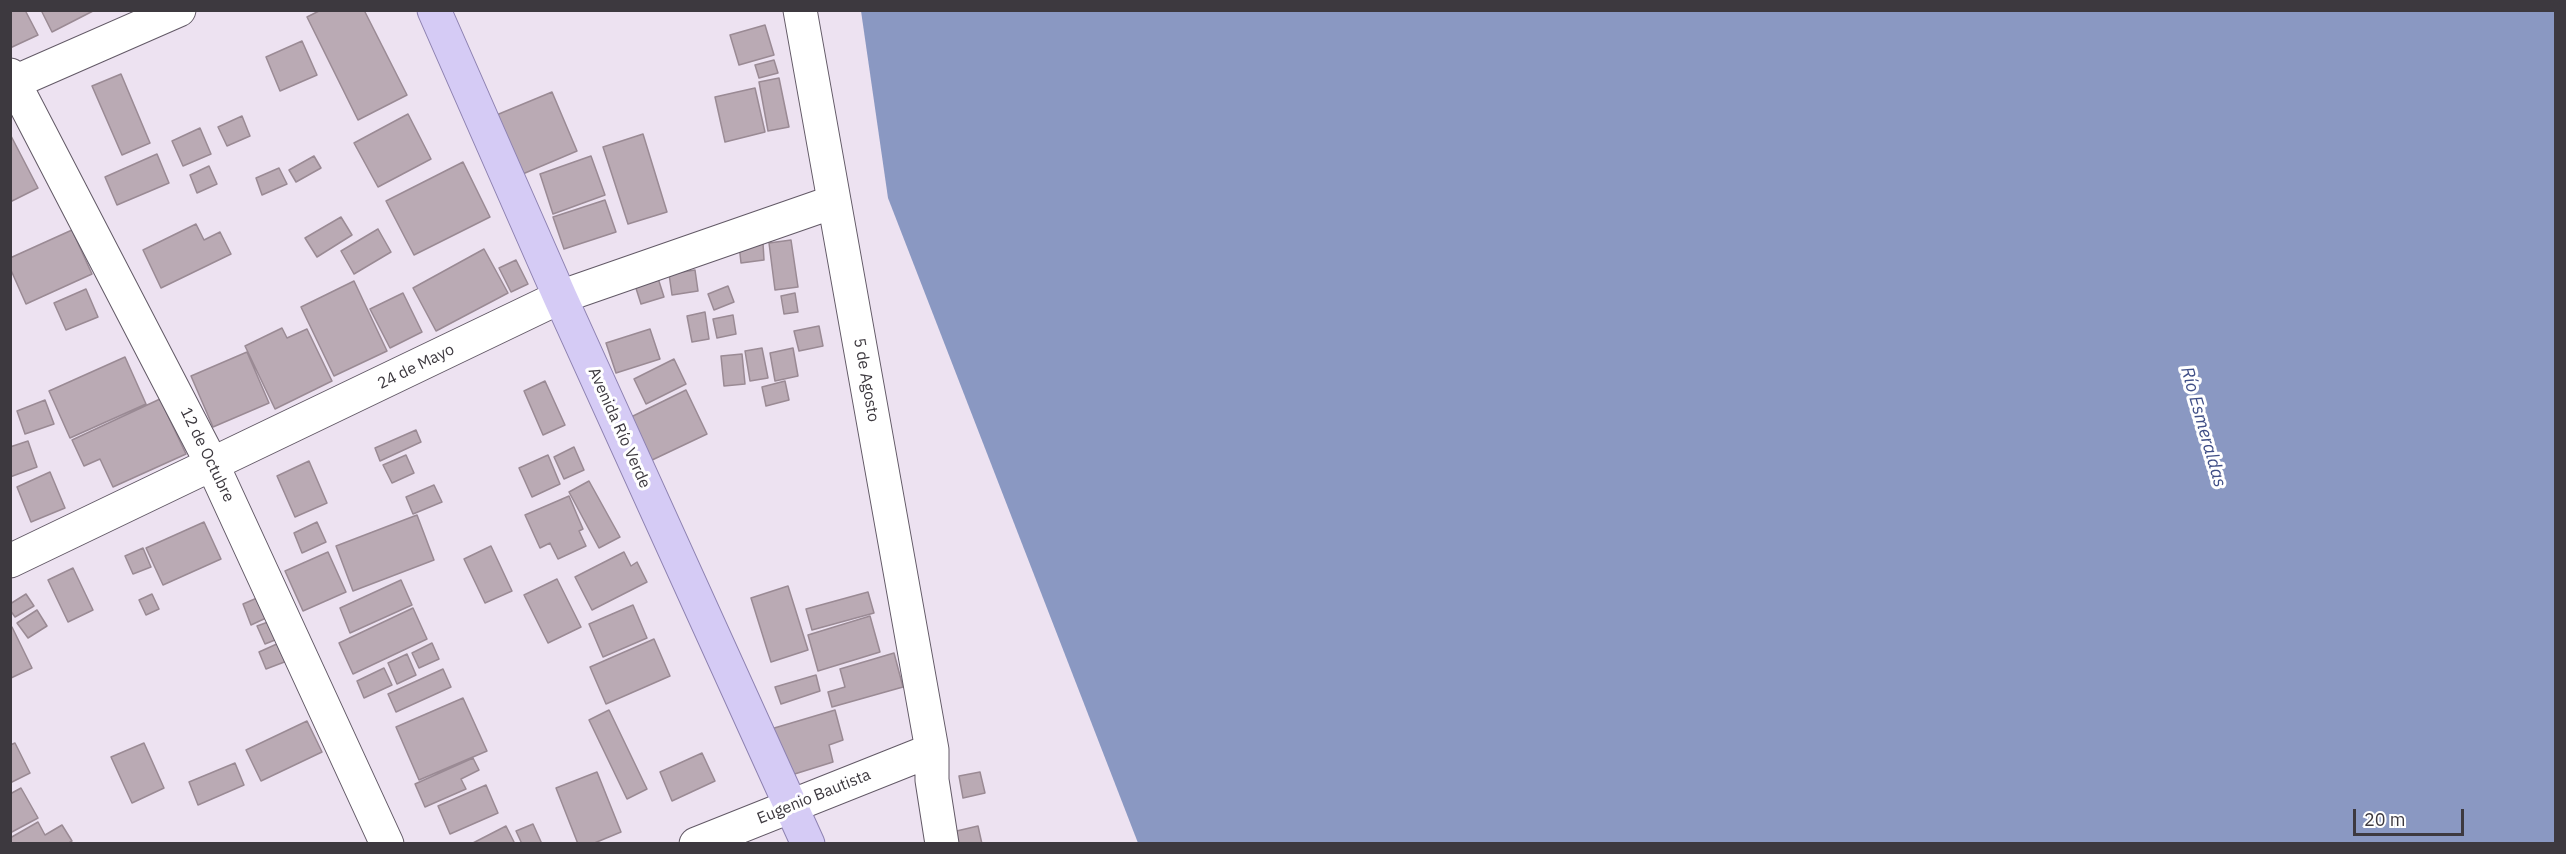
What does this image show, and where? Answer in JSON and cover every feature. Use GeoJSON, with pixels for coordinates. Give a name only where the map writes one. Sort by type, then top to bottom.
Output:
{"type":"FeatureCollection","features":[{"type":"Feature","properties":{"kind":"main road","name":"Avenida Río Verde"},"geometry":{"type":"LineString","coordinates":[[434,10],[560,297],[808,843]]}},
{"type":"Feature","properties":{"kind":"street"},"geometry":{"type":"LineString","coordinates":[[12,81],[179,10]]}},
{"type":"Feature","properties":{"kind":"street","name":"5 de Agosto"},"geometry":{"type":"LineString","coordinates":[[800,10],[932,750],[932,780],[942,843]]}},
{"type":"Feature","properties":{"kind":"street","name":"12 de Octubre"},"geometry":{"type":"LineString","coordinates":[[12,81],[213,466],[387,843]]}},
{"type":"Feature","properties":{"kind":"street","name":"24 de Mayo"},"geometry":{"type":"LineString","coordinates":[[10,561],[213,466],[560,297],[833,202]]}},
{"type":"Feature","properties":{"kind":"street","name":"Eugenio Bautista"},"geometry":{"type":"LineString","coordinates":[[696,843],[932,750]]}},
{"type":"Feature","properties":{"kind":"water","name":"Río Esmeraldas"},"geometry":{"type":"Polygon","coordinates":[[[861,11],[2555,11],[2555,843],[1138,843],[888,198],[861,11]]]}},
{"type":"Feature","properties":{"kind":"building"},"geometry":{"type":"Polygon","coordinates":[[[10,10],[25,10],[38,35],[10,48],[10,10]]]}},
{"type":"Feature","properties":{"kind":"building"},"geometry":{"type":"Polygon","coordinates":[[[41,10],[92,10],[93,11],[52,32],[41,10]]]}},
{"type":"Feature","properties":{"kind":"building"},"geometry":{"type":"Polygon","coordinates":[[[321,10],[364,10],[407,95],[358,120],[307,17],[321,10]]]}},
{"type":"Feature","properties":{"kind":"building"},"geometry":{"type":"Polygon","coordinates":[[[765,25],[774,55],[739,65],[730,35],[765,25]]]}},
{"type":"Feature","properties":{"kind":"building"},"geometry":{"type":"Polygon","coordinates":[[[302,41],[317,75],[280,91],[266,57],[302,41]]]}},
{"type":"Feature","properties":{"kind":"building"},"geometry":{"type":"Polygon","coordinates":[[[774,60],[778,73],[759,78],[755,65],[774,60]]]}},
{"type":"Feature","properties":{"kind":"building"},"geometry":{"type":"Polygon","coordinates":[[[121,74],[150,143],[122,155],[92,86],[121,74]]]}},
{"type":"Feature","properties":{"kind":"building"},"geometry":{"type":"Polygon","coordinates":[[[779,78],[789,127],[768,131],[759,82],[779,78]]]}},
{"type":"Feature","properties":{"kind":"building"},"geometry":{"type":"Polygon","coordinates":[[[755,88],[765,132],[725,142],[715,97],[755,88]]]}},
{"type":"Feature","properties":{"kind":"building"},"geometry":{"type":"Polygon","coordinates":[[[552,92],[577,151],[518,176],[494,116],[552,92]]]}},
{"type":"Feature","properties":{"kind":"building"},"geometry":{"type":"Polygon","coordinates":[[[408,114],[431,159],[378,187],[354,143],[408,114]]]}},
{"type":"Feature","properties":{"kind":"building"},"geometry":{"type":"Polygon","coordinates":[[[242,116],[250,136],[227,146],[218,127],[242,116]]]}},
{"type":"Feature","properties":{"kind":"building"},"geometry":{"type":"Polygon","coordinates":[[[200,128],[211,154],[183,166],[172,141],[200,128]]]}},
{"type":"Feature","properties":{"kind":"building"},"geometry":{"type":"Polygon","coordinates":[[[10,134],[38,188],[10,202],[10,134]]]}},
{"type":"Feature","properties":{"kind":"building"},"geometry":{"type":"Polygon","coordinates":[[[643,134],[667,212],[628,224],[603,147],[643,134]]]}},
{"type":"Feature","properties":{"kind":"building"},"geometry":{"type":"Polygon","coordinates":[[[157,154],[169,183],[117,205],[105,177],[157,154]]]}},
{"type":"Feature","properties":{"kind":"building"},"geometry":{"type":"Polygon","coordinates":[[[314,156],[321,168],[296,182],[289,170],[314,156]]]}},
{"type":"Feature","properties":{"kind":"building"},"geometry":{"type":"Polygon","coordinates":[[[591,156],[605,195],[553,214],[540,174],[591,156]]]}},
{"type":"Feature","properties":{"kind":"building"},"geometry":{"type":"Polygon","coordinates":[[[463,162],[490,217],[414,255],[386,201],[463,162]]]}},
{"type":"Feature","properties":{"kind":"building"},"geometry":{"type":"Polygon","coordinates":[[[209,166],[217,184],[197,193],[190,175],[209,166]]]}},
{"type":"Feature","properties":{"kind":"building"},"geometry":{"type":"Polygon","coordinates":[[[279,168],[287,184],[262,195],[256,178],[279,168]]]}},
{"type":"Feature","properties":{"kind":"building"},"geometry":{"type":"Polygon","coordinates":[[[605,200],[616,232],[564,249],[553,217],[605,200]]]}},
{"type":"Feature","properties":{"kind":"building"},"geometry":{"type":"Polygon","coordinates":[[[341,217],[352,235],[317,257],[305,238],[341,217]]]}},
{"type":"Feature","properties":{"kind":"building"},"geometry":{"type":"Polygon","coordinates":[[[196,224],[204,240],[220,232],[231,254],[161,288],[143,250],[196,224]]]}},
{"type":"Feature","properties":{"kind":"building"},"geometry":{"type":"Polygon","coordinates":[[[378,229],[391,252],[354,274],[341,251],[378,229]]]}},
{"type":"Feature","properties":{"kind":"building"},"geometry":{"type":"Polygon","coordinates":[[[72,230],[92,274],[26,304],[10,268],[10,258],[72,230]]]}},
{"type":"Feature","properties":{"kind":"building"},"geometry":{"type":"Polygon","coordinates":[[[791,240],[798,287],[775,290],[769,243],[791,240]]]}},
{"type":"Feature","properties":{"kind":"building"},"geometry":{"type":"Polygon","coordinates":[[[763,243],[764,260],[741,263],[739,245],[763,243]]]}},
{"type":"Feature","properties":{"kind":"building"},"geometry":{"type":"Polygon","coordinates":[[[484,249],[508,293],[436,331],[413,288],[484,249]]]}},
{"type":"Feature","properties":{"kind":"building"},"geometry":{"type":"Polygon","coordinates":[[[516,260],[528,284],[511,292],[499,268],[516,260]]]}},
{"type":"Feature","properties":{"kind":"building"},"geometry":{"type":"Polygon","coordinates":[[[695,270],[698,291],[672,295],[669,274],[695,270]]]}},
{"type":"Feature","properties":{"kind":"building"},"geometry":{"type":"Polygon","coordinates":[[[657,275],[664,297],[641,304],[634,282],[657,275]]]}},
{"type":"Feature","properties":{"kind":"building"},"geometry":{"type":"Polygon","coordinates":[[[354,281],[387,351],[334,376],[301,307],[354,281]]]}},
{"type":"Feature","properties":{"kind":"building"},"geometry":{"type":"Polygon","coordinates":[[[728,286],[734,302],[714,310],[708,294],[728,286]]]}},
{"type":"Feature","properties":{"kind":"building"},"geometry":{"type":"Polygon","coordinates":[[[86,289],[98,317],[66,330],[54,303],[86,289]]]}},
{"type":"Feature","properties":{"kind":"building"},"geometry":{"type":"Polygon","coordinates":[[[403,293],[422,332],[390,348],[370,309],[403,293]]]}},
{"type":"Feature","properties":{"kind":"building"},"geometry":{"type":"Polygon","coordinates":[[[795,293],[798,312],[784,314],[781,296],[795,293]]]}},
{"type":"Feature","properties":{"kind":"building"},"geometry":{"type":"Polygon","coordinates":[[[705,312],[709,339],[692,342],[687,316],[705,312]]]}},
{"type":"Feature","properties":{"kind":"building"},"geometry":{"type":"Polygon","coordinates":[[[733,315],[736,334],[717,338],[713,319],[733,315]]]}},
{"type":"Feature","properties":{"kind":"building"},"geometry":{"type":"Polygon","coordinates":[[[819,326],[823,346],[799,351],[794,331],[819,326]]]}},
{"type":"Feature","properties":{"kind":"building"},"geometry":{"type":"Polygon","coordinates":[[[282,328],[287,338],[307,329],[332,381],[275,409],[245,346],[282,328]]]}},
{"type":"Feature","properties":{"kind":"building"},"geometry":{"type":"Polygon","coordinates":[[[650,329],[660,359],[616,373],[606,343],[650,329]]]}},
{"type":"Feature","properties":{"kind":"building"},"geometry":{"type":"Polygon","coordinates":[[[762,348],[768,378],[750,381],[745,351],[762,348]]]}},
{"type":"Feature","properties":{"kind":"building"},"geometry":{"type":"Polygon","coordinates":[[[793,348],[798,376],[775,381],[770,353],[793,348]]]}},
{"type":"Feature","properties":{"kind":"building"},"geometry":{"type":"Polygon","coordinates":[[[247,352],[269,403],[213,427],[191,376],[247,352]]]}},
{"type":"Feature","properties":{"kind":"building"},"geometry":{"type":"Polygon","coordinates":[[[742,354],[745,384],[724,386],[721,356],[742,354]]]}},
{"type":"Feature","properties":{"kind":"building"},"geometry":{"type":"Polygon","coordinates":[[[125,357],[146,404],[70,438],[49,391],[125,357]]]}},
{"type":"Feature","properties":{"kind":"building"},"geometry":{"type":"Polygon","coordinates":[[[674,359],[686,384],[646,404],[634,379],[674,359]]]}},
{"type":"Feature","properties":{"kind":"building"},"geometry":{"type":"Polygon","coordinates":[[[545,381],[565,425],[543,435],[524,391],[545,381]]]}},
{"type":"Feature","properties":{"kind":"building"},"geometry":{"type":"Polygon","coordinates":[[[785,381],[789,400],[766,406],[762,387],[785,381]]]}},
{"type":"Feature","properties":{"kind":"building"},"geometry":{"type":"Polygon","coordinates":[[[686,390],[707,434],[650,461],[629,418],[686,390]]]}},
{"type":"Feature","properties":{"kind":"building"},"geometry":{"type":"Polygon","coordinates":[[[160,399],[186,454],[113,487],[100,459],[84,466],[72,440],[160,399]]]}},
{"type":"Feature","properties":{"kind":"building"},"geometry":{"type":"Polygon","coordinates":[[[45,400],[54,424],[25,434],[17,411],[45,400]]]}},
{"type":"Feature","properties":{"kind":"building"},"geometry":{"type":"Polygon","coordinates":[[[416,430],[421,442],[380,461],[375,448],[416,430]]]}},
{"type":"Feature","properties":{"kind":"building"},"geometry":{"type":"Polygon","coordinates":[[[28,441],[37,467],[10,477],[10,447],[28,441]]]}},
{"type":"Feature","properties":{"kind":"building"},"geometry":{"type":"Polygon","coordinates":[[[574,447],[584,470],[564,479],[554,457],[574,447]]]}},
{"type":"Feature","properties":{"kind":"building"},"geometry":{"type":"Polygon","coordinates":[[[406,455],[414,473],[392,483],[383,465],[406,455]]]}},
{"type":"Feature","properties":{"kind":"building"},"geometry":{"type":"Polygon","coordinates":[[[548,455],[560,484],[532,497],[519,468],[548,455]]]}},
{"type":"Feature","properties":{"kind":"building"},"geometry":{"type":"Polygon","coordinates":[[[309,461],[327,503],[295,517],[277,476],[309,461]]]}},
{"type":"Feature","properties":{"kind":"building"},"geometry":{"type":"Polygon","coordinates":[[[50,472],[65,508],[31,522],[17,487],[50,472]]]}},
{"type":"Feature","properties":{"kind":"building"},"geometry":{"type":"Polygon","coordinates":[[[589,481],[620,537],[599,548],[569,492],[589,481]]]}},
{"type":"Feature","properties":{"kind":"building"},"geometry":{"type":"Polygon","coordinates":[[[434,485],[442,502],[413,514],[406,497],[434,485]]]}},
{"type":"Feature","properties":{"kind":"building"},"geometry":{"type":"Polygon","coordinates":[[[569,496],[583,529],[579,531],[586,546],[558,559],[550,543],[540,548],[525,515],[569,496]]]}},
{"type":"Feature","properties":{"kind":"building"},"geometry":{"type":"Polygon","coordinates":[[[417,515],[434,560],[353,591],[336,546],[417,515]]]}},
{"type":"Feature","properties":{"kind":"building"},"geometry":{"type":"Polygon","coordinates":[[[204,522],[221,559],[163,585],[146,548],[204,522]]]}},
{"type":"Feature","properties":{"kind":"building"},"geometry":{"type":"Polygon","coordinates":[[[317,522],[326,542],[302,553],[294,533],[317,522]]]}},
{"type":"Feature","properties":{"kind":"building"},"geometry":{"type":"Polygon","coordinates":[[[491,546],[512,591],[485,603],[464,559],[491,546]]]}},
{"type":"Feature","properties":{"kind":"building"},"geometry":{"type":"Polygon","coordinates":[[[143,548],[151,567],[133,574],[125,556],[143,548]]]}},
{"type":"Feature","properties":{"kind":"building"},"geometry":{"type":"Polygon","coordinates":[[[328,552],[346,592],[303,611],[285,571],[328,552]]]}},
{"type":"Feature","properties":{"kind":"building"},"geometry":{"type":"Polygon","coordinates":[[[624,552],[631,566],[637,562],[647,582],[592,610],[575,577],[624,552]]]}},
{"type":"Feature","properties":{"kind":"building"},"geometry":{"type":"Polygon","coordinates":[[[73,568],[93,610],[68,622],[48,580],[73,568]]]}},
{"type":"Feature","properties":{"kind":"building"},"geometry":{"type":"Polygon","coordinates":[[[557,579],[581,627],[548,643],[524,595],[557,579]]]}},
{"type":"Feature","properties":{"kind":"building"},"geometry":{"type":"Polygon","coordinates":[[[401,580],[412,605],[350,633],[340,608],[401,580]]]}},
{"type":"Feature","properties":{"kind":"building"},"geometry":{"type":"Polygon","coordinates":[[[788,586],[808,650],[771,662],[751,598],[788,586]]]}},
{"type":"Feature","properties":{"kind":"building"},"geometry":{"type":"Polygon","coordinates":[[[868,592],[874,613],[812,630],[806,609],[868,592]]]}},
{"type":"Feature","properties":{"kind":"building"},"geometry":{"type":"Polygon","coordinates":[[[26,594],[34,606],[15,617],[10,610],[10,604],[26,594]]]}},
{"type":"Feature","properties":{"kind":"building"},"geometry":{"type":"Polygon","coordinates":[[[152,594],[159,609],[146,615],[139,600],[152,594]]]}},
{"type":"Feature","properties":{"kind":"building"},"geometry":{"type":"Polygon","coordinates":[[[257,598],[266,618],[251,625],[243,604],[257,598]]]}},
{"type":"Feature","properties":{"kind":"building"},"geometry":{"type":"Polygon","coordinates":[[[633,605],[647,638],[603,657],[589,624],[633,605]]]}},
{"type":"Feature","properties":{"kind":"building"},"geometry":{"type":"Polygon","coordinates":[[[413,608],[427,639],[353,674],[339,643],[413,608]]]}},
{"type":"Feature","properties":{"kind":"building"},"geometry":{"type":"Polygon","coordinates":[[[37,610],[47,626],[28,638],[17,623],[37,610]]]}},
{"type":"Feature","properties":{"kind":"building"},"geometry":{"type":"Polygon","coordinates":[[[870,616],[880,652],[818,671],[808,635],[870,616]]]}},
{"type":"Feature","properties":{"kind":"building"},"geometry":{"type":"Polygon","coordinates":[[[268,622],[275,640],[265,644],[257,626],[268,622]]]}},
{"type":"Feature","properties":{"kind":"building"},"geometry":{"type":"Polygon","coordinates":[[[12,627],[32,668],[11,678],[10,628],[12,627]]]}},
{"type":"Feature","properties":{"kind":"building"},"geometry":{"type":"Polygon","coordinates":[[[654,639],[670,676],[606,704],[590,667],[654,639]]]}},
{"type":"Feature","properties":{"kind":"building"},"geometry":{"type":"Polygon","coordinates":[[[279,643],[287,661],[266,669],[259,652],[279,643]]]}},
{"type":"Feature","properties":{"kind":"building"},"geometry":{"type":"Polygon","coordinates":[[[432,643],[439,659],[419,668],[412,653],[432,643]]]}},
{"type":"Feature","properties":{"kind":"building"},"geometry":{"type":"Polygon","coordinates":[[[894,653],[903,687],[832,707],[828,692],[845,687],[840,669],[894,653]]]}},
{"type":"Feature","properties":{"kind":"building"},"geometry":{"type":"Polygon","coordinates":[[[407,654],[416,675],[397,684],[388,663],[407,654]]]}},
{"type":"Feature","properties":{"kind":"building"},"geometry":{"type":"Polygon","coordinates":[[[384,668],[392,685],[364,698],[357,681],[384,668]]]}},
{"type":"Feature","properties":{"kind":"building"},"geometry":{"type":"Polygon","coordinates":[[[443,669],[451,687],[396,712],[388,694],[443,669]]]}},
{"type":"Feature","properties":{"kind":"building"},"geometry":{"type":"Polygon","coordinates":[[[816,675],[820,691],[781,704],[775,687],[816,675]]]}},
{"type":"Feature","properties":{"kind":"building"},"geometry":{"type":"Polygon","coordinates":[[[463,698],[487,751],[419,780],[396,727],[463,698]]]}},
{"type":"Feature","properties":{"kind":"building"},"geometry":{"type":"Polygon","coordinates":[[[609,710],[647,789],[627,799],[589,720],[609,710]]]}},
{"type":"Feature","properties":{"kind":"building"},"geometry":{"type":"Polygon","coordinates":[[[835,710],[843,740],[829,745],[833,762],[785,777],[771,729],[835,710]]]}},
{"type":"Feature","properties":{"kind":"building"},"geometry":{"type":"Polygon","coordinates":[[[307,721],[322,752],[261,781],[246,750],[307,721]]]}},
{"type":"Feature","properties":{"kind":"building"},"geometry":{"type":"Polygon","coordinates":[[[15,743],[30,773],[10,783],[10,745],[15,743]]]}},
{"type":"Feature","properties":{"kind":"building"},"geometry":{"type":"Polygon","coordinates":[[[144,743],[164,788],[132,803],[111,757],[144,743]]]}},
{"type":"Feature","properties":{"kind":"building"},"geometry":{"type":"Polygon","coordinates":[[[702,753],[715,781],[672,801],[660,772],[702,753]]]}},
{"type":"Feature","properties":{"kind":"building"},"geometry":{"type":"Polygon","coordinates":[[[473,758],[479,770],[461,779],[466,789],[425,807],[415,784],[473,758]]]}},
{"type":"Feature","properties":{"kind":"building"},"geometry":{"type":"Polygon","coordinates":[[[235,763],[244,785],[198,805],[189,782],[235,763]]]}},
{"type":"Feature","properties":{"kind":"building"},"geometry":{"type":"Polygon","coordinates":[[[597,772],[621,832],[592,844],[578,844],[556,788],[597,772]]]}},
{"type":"Feature","properties":{"kind":"building"},"geometry":{"type":"Polygon","coordinates":[[[980,772],[985,793],[963,798],[959,776],[980,772]]]}},
{"type":"Feature","properties":{"kind":"building"},"geometry":{"type":"Polygon","coordinates":[[[486,785],[498,813],[450,834],[438,806],[486,785]]]}},
{"type":"Feature","properties":{"kind":"building"},"geometry":{"type":"Polygon","coordinates":[[[21,788],[38,818],[10,833],[10,794],[21,788]]]}},
{"type":"Feature","properties":{"kind":"building"},"geometry":{"type":"Polygon","coordinates":[[[38,822],[45,835],[62,825],[72,841],[67,844],[10,844],[10,838],[38,822]]]}},
{"type":"Feature","properties":{"kind":"building"},"geometry":{"type":"Polygon","coordinates":[[[533,824],[542,844],[522,844],[516,831],[533,824]]]}},
{"type":"Feature","properties":{"kind":"building"},"geometry":{"type":"Polygon","coordinates":[[[506,826],[515,844],[471,844],[506,826]]]}},
{"type":"Feature","properties":{"kind":"building"},"geometry":{"type":"Polygon","coordinates":[[[978,826],[982,844],[950,844],[948,833],[978,826]]]}}]}
